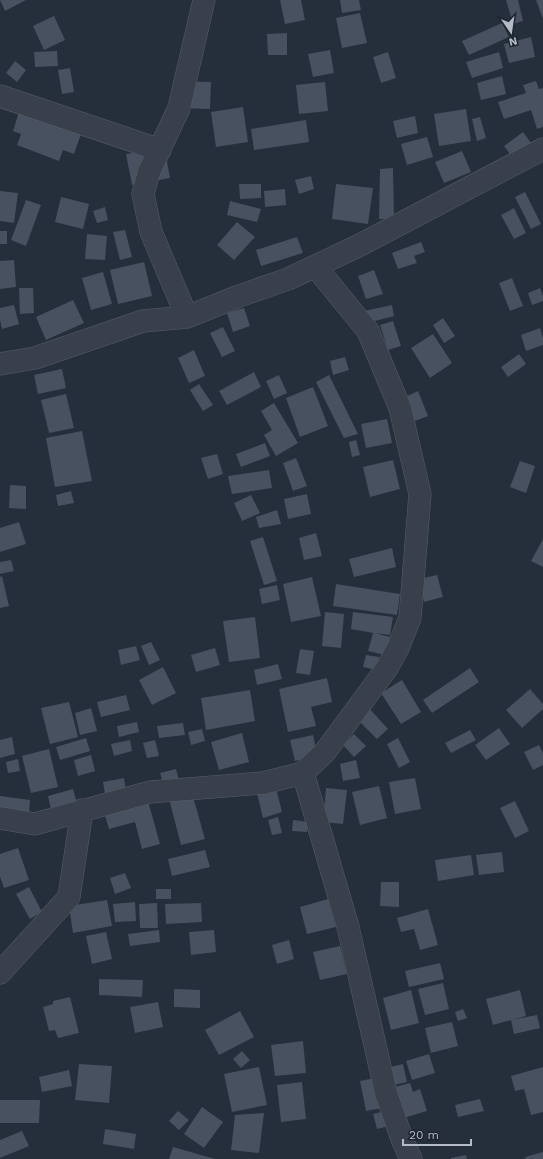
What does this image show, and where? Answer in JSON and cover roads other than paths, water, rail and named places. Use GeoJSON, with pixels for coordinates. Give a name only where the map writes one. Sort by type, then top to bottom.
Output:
{"type":"FeatureCollection","features":[{"type":"Feature","properties":{"kind":"street"},"geometry":{"type":"LineString","coordinates":[[187,317],[151,232],[143,194],[149,172],[179,108],[204,0]]}},
{"type":"Feature","properties":{"kind":"street"},"geometry":{"type":"LineString","coordinates":[[0,96],[160,150]]}},
{"type":"Feature","properties":{"kind":"street"},"geometry":{"type":"LineString","coordinates":[[0,364],[35,358],[142,321],[187,317],[239,296],[288,279],[360,245],[543,149]]}},
{"type":"Feature","properties":{"kind":"street"},"geometry":{"type":"LineString","coordinates":[[512,166],[543,166]]}},
{"type":"Feature","properties":{"kind":"street"},"geometry":{"type":"LineString","coordinates":[[0,818],[35,824],[150,792],[263,783],[303,772],[325,752],[387,668],[398,648],[410,618],[420,494],[400,408],[368,331],[315,266]]}},
{"type":"Feature","properties":{"kind":"street"},"geometry":{"type":"LineString","coordinates":[[303,772],[348,927],[386,1093],[402,1139],[411,1159]]}},
{"type":"Feature","properties":{"kind":"street"},"geometry":{"type":"LineString","coordinates":[[0,973],[69,897],[82,810]]}}]}
